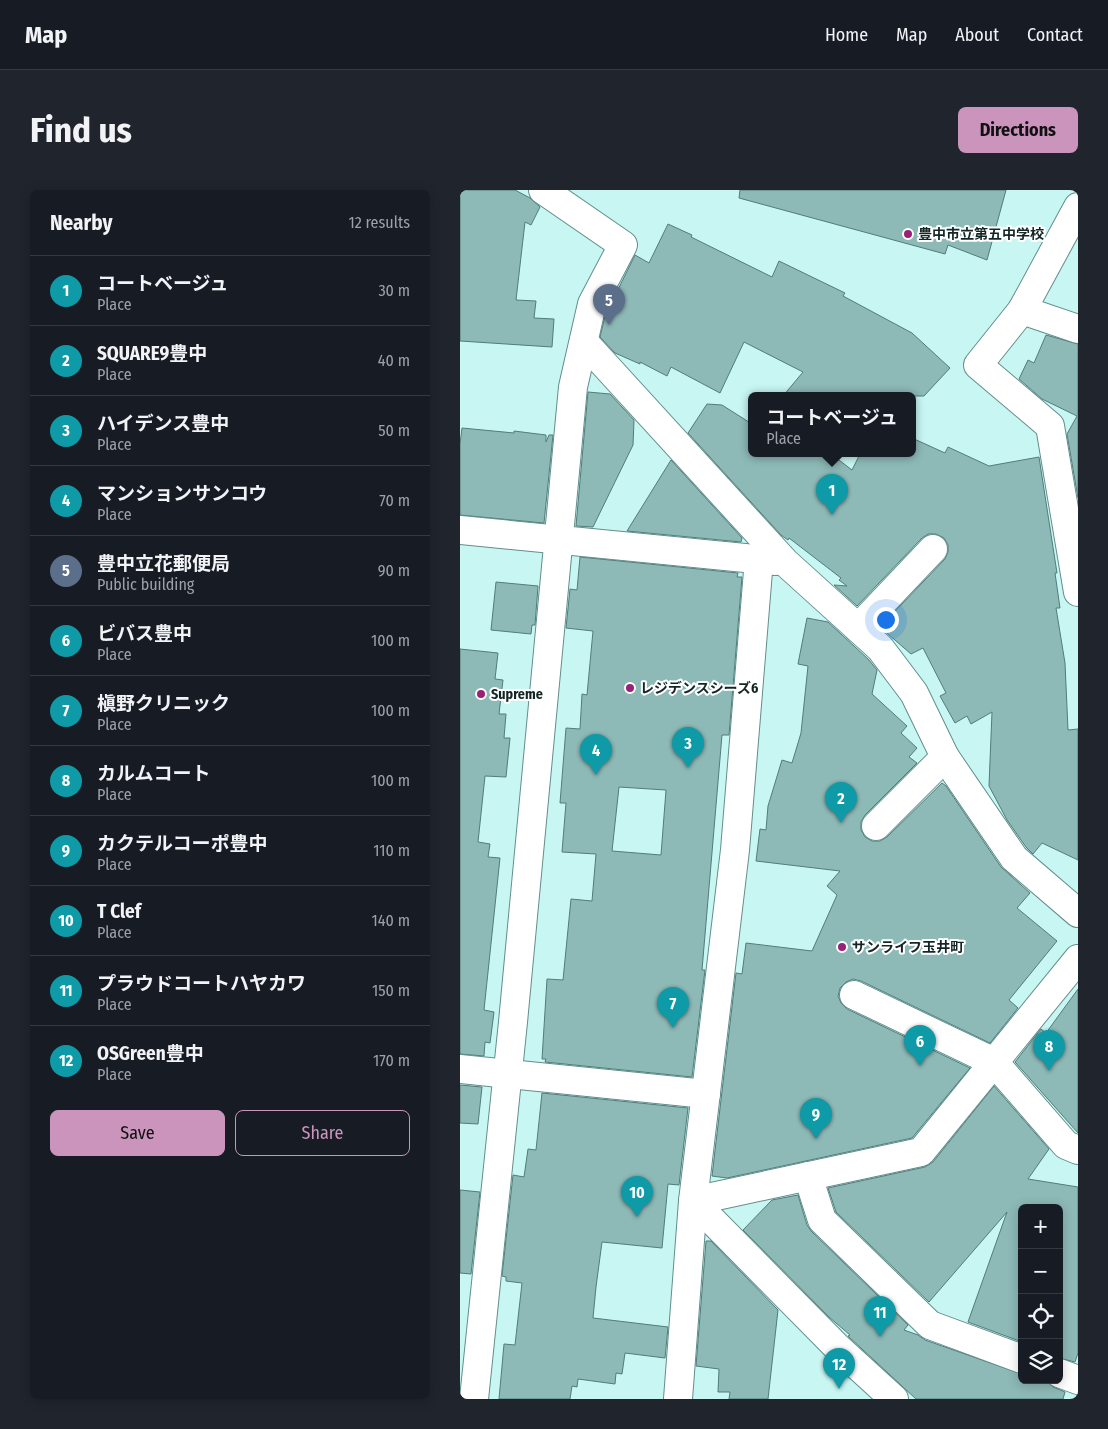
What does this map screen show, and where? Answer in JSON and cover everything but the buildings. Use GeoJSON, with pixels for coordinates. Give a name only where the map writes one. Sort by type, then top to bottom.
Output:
{"type":"FeatureCollection","features":[{"type":"Feature","properties":{"kind":"street"},"geometry":{"type":"LineString","coordinates":[[474,1399],[508,1074],[573,387],[592,304],[623,245],[543,190]]}},
{"type":"Feature","properties":{"kind":"street"},"geometry":{"type":"LineString","coordinates":[[1078,207],[1022,310],[978,365],[1050,426],[1078,592]]}},
{"type":"Feature","properties":{"kind":"street"},"geometry":{"type":"LineString","coordinates":[[1022,310],[1078,329]]}},
{"type":"Feature","properties":{"kind":"street"},"geometry":{"type":"LineString","coordinates":[[584,342],[772,560],[858,628],[880,648],[914,694],[945,757],[1014,858],[1078,913]]}},
{"type":"Feature","properties":{"kind":"street"},"geometry":{"type":"LineString","coordinates":[[460,530],[772,560]]}},
{"type":"Feature","properties":{"kind":"street"},"geometry":{"type":"LineString","coordinates":[[858,628],[933,549]]}},
{"type":"Feature","properties":{"kind":"street"},"geometry":{"type":"LineString","coordinates":[[678,1399],[693,1201],[772,560]]}},
{"type":"Feature","properties":{"kind":"street"},"geometry":{"type":"LineString","coordinates":[[876,826],[945,757]]}},
{"type":"Feature","properties":{"kind":"street"},"geometry":{"type":"LineString","coordinates":[[693,1201],[921,1152],[1078,959]]}},
{"type":"Feature","properties":{"kind":"street"},"geometry":{"type":"LineString","coordinates":[[854,994],[994,1062],[1066,1145],[1078,1150]]}},
{"type":"Feature","properties":{"kind":"street"},"geometry":{"type":"LineString","coordinates":[[460,1069],[706,1094]]}},
{"type":"Feature","properties":{"kind":"street"},"geometry":{"type":"LineString","coordinates":[[808,1176],[822,1220],[930,1325],[1018,1358]]}},
{"type":"Feature","properties":{"kind":"street"},"geometry":{"type":"LineString","coordinates":[[693,1201],[837,1347],[894,1399]]}},
{"type":"Feature","properties":{"kind":"street"},"geometry":{"type":"LineString","coordinates":[[1063,1374],[1078,1380]]}},
{"type":"Feature","properties":{"kind":"place","name":"豊中市立第五中学校"},"geometry":{"type":"Point","coordinates":[908,234]}},
{"type":"Feature","properties":{"kind":"place","name":"豊中立花郵便局"},"geometry":{"type":"Point","coordinates":[609,325]}},
{"type":"Feature","properties":{"kind":"place","name":"コートベージュ"},"geometry":{"type":"Point","coordinates":[832,515]}},
{"type":"Feature","properties":{"kind":"place","name":"レジデンスシーズ6"},"geometry":{"type":"Point","coordinates":[630,688]}},
{"type":"Feature","properties":{"kind":"place","name":"Supreme"},"geometry":{"type":"Point","coordinates":[481,694]}},
{"type":"Feature","properties":{"kind":"place","name":"ハイデンス豊中"},"geometry":{"type":"Point","coordinates":[688,768]}},
{"type":"Feature","properties":{"kind":"place","name":"マンションサンコウ"},"geometry":{"type":"Point","coordinates":[596,775]}},
{"type":"Feature","properties":{"kind":"place","name":"SQUARE9豊中"},"geometry":{"type":"Point","coordinates":[841,823]}},
{"type":"Feature","properties":{"kind":"place","name":"サンライフ玉井町"},"geometry":{"type":"Point","coordinates":[842,947]}},
{"type":"Feature","properties":{"kind":"place","name":"槇野クリニック"},"geometry":{"type":"Point","coordinates":[673,1028]}},
{"type":"Feature","properties":{"kind":"place","name":"ビバス豊中"},"geometry":{"type":"Point","coordinates":[920,1066]}},
{"type":"Feature","properties":{"kind":"place","name":"カルムコート"},"geometry":{"type":"Point","coordinates":[1049,1071]}},
{"type":"Feature","properties":{"kind":"place","name":"カクテルコーポ豊中"},"geometry":{"type":"Point","coordinates":[816,1139]}},
{"type":"Feature","properties":{"kind":"place","name":"T Clef"},"geometry":{"type":"Point","coordinates":[637,1217]}},
{"type":"Feature","properties":{"kind":"place","name":"プラウドコートハヤカワ"},"geometry":{"type":"Point","coordinates":[880,1337]}},
{"type":"Feature","properties":{"kind":"place","name":"OSGreen豊中"},"geometry":{"type":"Point","coordinates":[839,1389]}}]}
